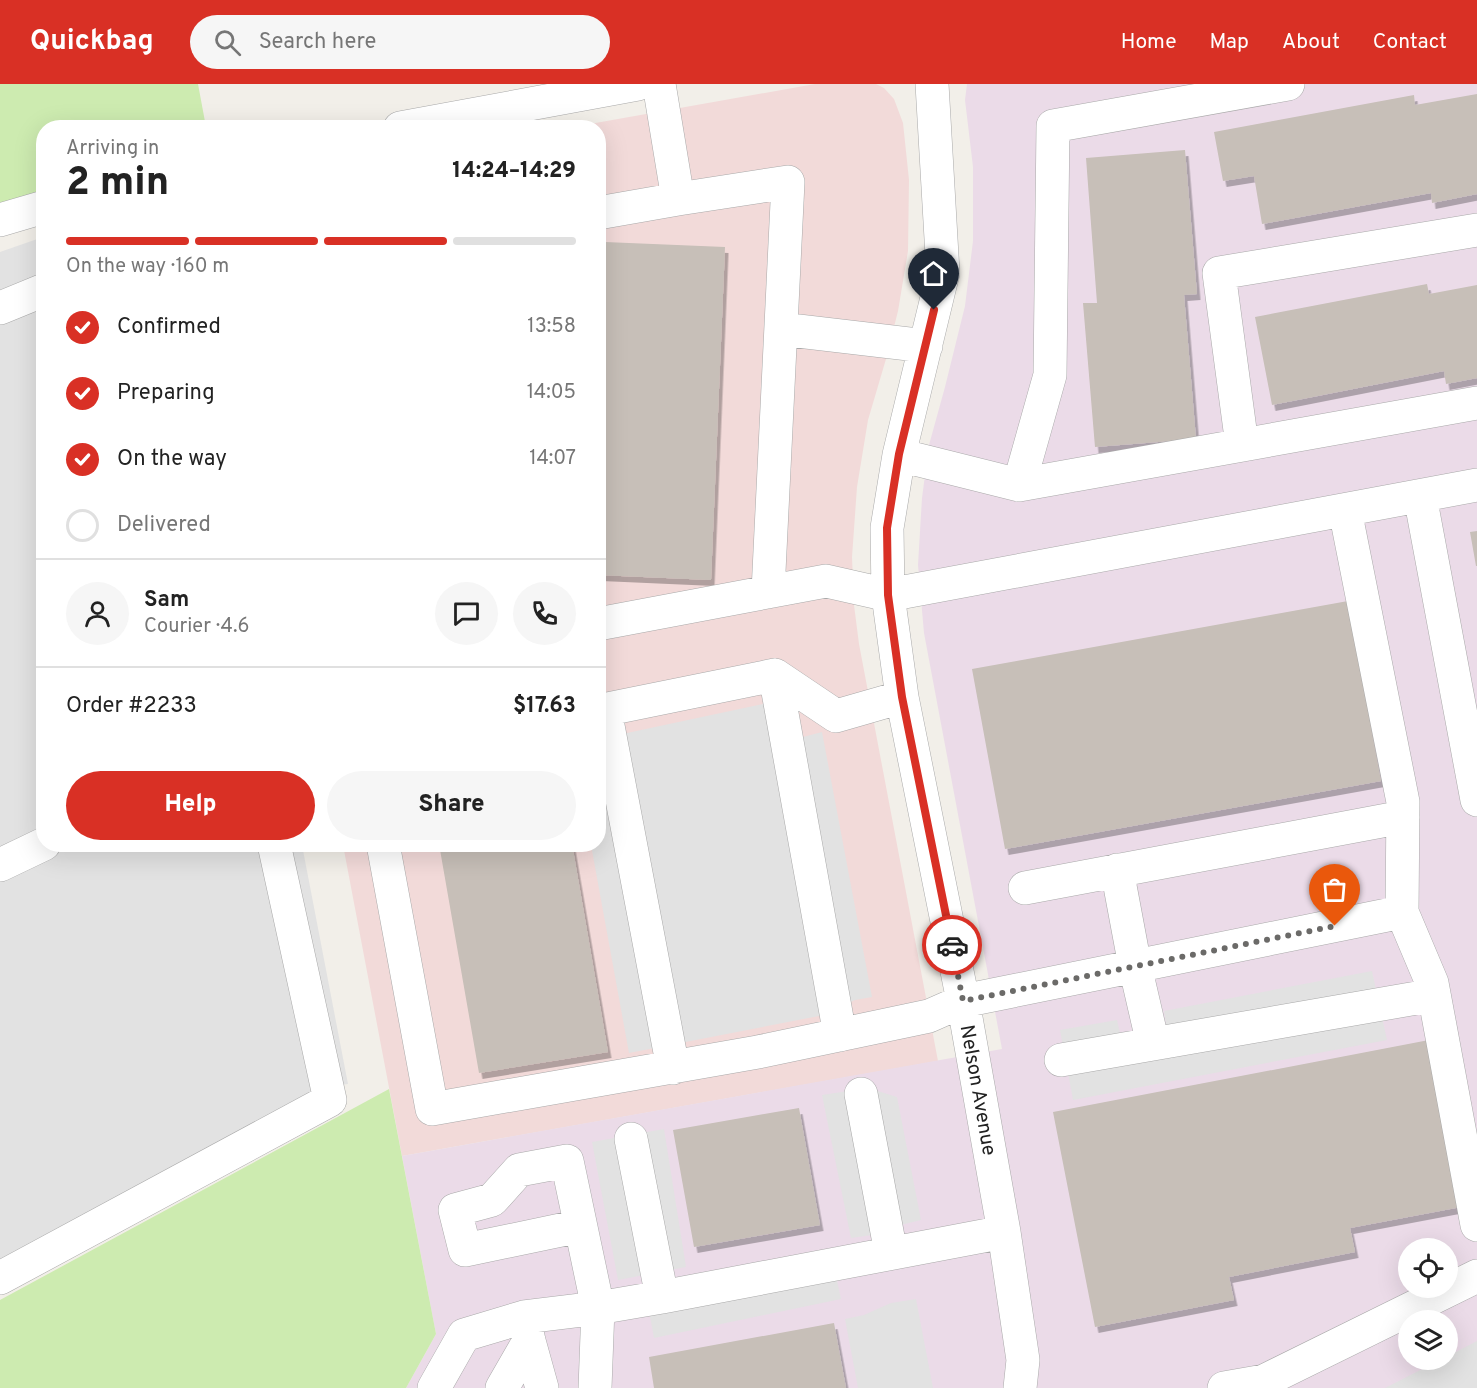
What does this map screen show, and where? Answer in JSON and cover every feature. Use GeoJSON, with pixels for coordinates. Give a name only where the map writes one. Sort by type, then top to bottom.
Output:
{"type":"FeatureCollection","features":[{"type":"Feature","properties":{"kind":"street"},"geometry":{"type":"LineString","coordinates":[[423,120],[490,97],[638,84]]}},
{"type":"Feature","properties":{"kind":"street"},"geometry":{"type":"LineString","coordinates":[[659,84],[678,199]]}},
{"type":"Feature","properties":{"kind":"street","name":"Nelson Avenue"},"geometry":{"type":"LineString","coordinates":[[932,84],[943,273],[899,454],[887,528],[888,595],[902,697],[963,1001],[1004,1232],[1023,1360],[1020,1388]]}},
{"type":"Feature","properties":{"kind":"street"},"geometry":{"type":"LineString","coordinates":[[1018,485],[1050,375],[1053,126],[1288,84]]}},
{"type":"Feature","properties":{"kind":"street"},"geometry":{"type":"LineString","coordinates":[[606,212],[788,182],[768,592]]}},
{"type":"Feature","properties":{"kind":"street"},"geometry":{"type":"LineString","coordinates":[[0,220],[36,209]]}},
{"type":"Feature","properties":{"kind":"street"},"geometry":{"type":"LineString","coordinates":[[1242,445],[1219,273],[1477,230]]}},
{"type":"Feature","properties":{"kind":"street"},"geometry":{"type":"LineString","coordinates":[[0,308],[36,293]]}},
{"type":"Feature","properties":{"kind":"street"},"geometry":{"type":"LineString","coordinates":[[781,330],[926,346]]}},
{"type":"Feature","properties":{"kind":"street"},"geometry":{"type":"LineString","coordinates":[[899,454],[1018,485],[1477,403]]}},
{"type":"Feature","properties":{"kind":"street"},"geometry":{"type":"LineString","coordinates":[[606,622],[826,581],[888,595],[1477,485]]}},
{"type":"Feature","properties":{"kind":"street"},"geometry":{"type":"LineString","coordinates":[[1420,496],[1477,800]]}},
{"type":"Feature","properties":{"kind":"street"},"geometry":{"type":"LineString","coordinates":[[1345,510],[1403,802],[1402,912],[1432,983],[1477,1225]]}},
{"type":"Feature","properties":{"kind":"street"},"geometry":{"type":"LineString","coordinates":[[606,709],[776,675],[836,716],[902,697]]}},
{"type":"Feature","properties":{"kind":"street"},"geometry":{"type":"LineString","coordinates":[[776,675],[840,1035]]}},
{"type":"Feature","properties":{"kind":"street"},"geometry":{"type":"LineString","coordinates":[[606,730],[673,1068]]}},
{"type":"Feature","properties":{"kind":"street"},"geometry":{"type":"LineString","coordinates":[[1025,888],[1403,817]]}},
{"type":"Feature","properties":{"kind":"street"},"geometry":{"type":"LineString","coordinates":[[0,865],[36,848]]}},
{"type":"Feature","properties":{"kind":"street"},"geometry":{"type":"LineString","coordinates":[[0,1278],[330,1100],[276,852]]}},
{"type":"Feature","properties":{"kind":"street"},"geometry":{"type":"LineString","coordinates":[[384,852],[432,1109],[673,1068],[840,1035],[929,1016],[963,1001],[1402,912]]}},
{"type":"Feature","properties":{"kind":"street"},"geometry":{"type":"LineString","coordinates":[[1118,870],[1135,966],[1153,1044]]}},
{"type":"Feature","properties":{"kind":"street"},"geometry":{"type":"LineString","coordinates":[[1061,1060],[1434,995]]}},
{"type":"Feature","properties":{"kind":"street"},"geometry":{"type":"LineString","coordinates":[[861,1094],[891,1253]]}},
{"type":"Feature","properties":{"kind":"street"},"geometry":{"type":"LineString","coordinates":[[631,1139],[662,1297]]}},
{"type":"Feature","properties":{"kind":"street"},"geometry":{"type":"LineString","coordinates":[[580,1226],[598,1308],[595,1388]]}},
{"type":"Feature","properties":{"kind":"street"},"geometry":{"type":"LineString","coordinates":[[434,1388],[464,1335],[526,1329],[598,1308],[1004,1232]]}},
{"type":"Feature","properties":{"kind":"street"},"geometry":{"type":"LineString","coordinates":[[1224,1388],[1264,1381],[1477,1276]]}},
{"type":"Feature","properties":{"kind":"street"},"geometry":{"type":"LineString","coordinates":[[502,1388],[526,1329]]}},
{"type":"Feature","properties":{"kind":"street"},"geometry":{"type":"LineString","coordinates":[[526,1329],[542,1388]]}},
{"type":"Feature","properties":{"kind":"shaded area"},"geometry":{"type":"Polygon","coordinates":[[[815,84],[876,84],[884,88],[894,99],[903,123],[909,180],[908,251],[898,311],[868,420],[857,487],[852,557],[854,605],[859,644],[938,1061],[402,1156],[344,852],[606,852],[606,121],[815,84]]]}},
{"type":"Feature","properties":{"kind":"shaded area"},"geometry":{"type":"Polygon","coordinates":[[[967,84],[1477,84],[1477,1388],[406,1388],[436,1334],[402,1156],[1002,1049],[924,633],[918,565],[922,498],[929,445],[965,306],[973,241],[973,167],[965,100],[967,84]]]}},
{"type":"Feature","properties":{"kind":"shaded area"},"geometry":{"type":"Polygon","coordinates":[[[36,239],[36,852],[303,852],[348,1084],[327,1087],[0,1260],[0,252],[36,239]]]}},
{"type":"Feature","properties":{"kind":"shaded area"},"geometry":{"type":"Polygon","coordinates":[[[767,703],[803,737],[822,732],[872,997],[855,1000],[824,1015],[629,1053],[592,852],[606,852],[606,738],[767,703]]]}},
{"type":"Feature","properties":{"kind":"shaded area"},"geometry":{"type":"Polygon","coordinates":[[[1372,971],[1387,1040],[1073,1100],[1060,1030],[1117,1020],[1121,1038],[1167,1030],[1164,1011],[1372,971]]]}},
{"type":"Feature","properties":{"kind":"shaded area"},"geometry":{"type":"Polygon","coordinates":[[[868,1088],[897,1097],[921,1220],[872,1235],[851,1238],[822,1095],[868,1088]]]}},
{"type":"Feature","properties":{"kind":"shaded area"},"geometry":{"type":"Polygon","coordinates":[[[664,1129],[686,1267],[618,1280],[592,1142],[664,1129]]]}},
{"type":"Feature","properties":{"kind":"shaded area"},"geometry":{"type":"Polygon","coordinates":[[[835,1271],[841,1299],[654,1338],[648,1306],[835,1271]]]}},
{"type":"Feature","properties":{"kind":"shaded area"},"geometry":{"type":"Polygon","coordinates":[[[916,1299],[933,1388],[858,1388],[845,1319],[864,1315],[891,1303],[916,1299]]]}},
{"type":"Feature","properties":{"kind":"shaded area"},"geometry":{"type":"Polygon","coordinates":[[[1477,1341],[1477,1388],[1385,1388],[1420,1370],[1458,1370],[1458,1351],[1477,1341]]]}},
{"type":"Feature","properties":{"kind":"green space"},"geometry":{"type":"Polygon","coordinates":[[[0,84],[198,84],[205,120],[36,120],[36,209],[0,220],[0,84]]]}},
{"type":"Feature","properties":{"kind":"green space"},"geometry":{"type":"Polygon","coordinates":[[[389,1089],[436,1334],[406,1388],[0,1388],[0,1300],[389,1089]]]}},
{"type":"Feature","properties":{"kind":"building"},"geometry":{"type":"Polygon","coordinates":[[[1477,94],[1477,194],[1432,203],[1431,193],[1262,224],[1254,176],[1223,181],[1214,132],[1414,95],[1415,105],[1477,94]]]}},
{"type":"Feature","properties":{"kind":"building"},"geometry":{"type":"Polygon","coordinates":[[[1185,150],[1197,294],[1184,295],[1196,439],[1095,447],[1083,303],[1097,303],[1086,158],[1185,150]]]}},
{"type":"Feature","properties":{"kind":"building"},"geometry":{"type":"Polygon","coordinates":[[[606,242],[725,247],[711,580],[606,575],[606,242]]]}},
{"type":"Feature","properties":{"kind":"building"},"geometry":{"type":"Polygon","coordinates":[[[1427,284],[1429,294],[1477,285],[1477,378],[1446,384],[1444,371],[1272,405],[1255,317],[1427,284]]]}},
{"type":"Feature","properties":{"kind":"building"},"geometry":{"type":"Polygon","coordinates":[[[1477,531],[1477,566],[1476,566],[1470,532],[1477,531]]]}},
{"type":"Feature","properties":{"kind":"building"},"geometry":{"type":"Polygon","coordinates":[[[1348,601],[1381,781],[1005,849],[972,669],[1348,601]]]}},
{"type":"Feature","properties":{"kind":"building"},"geometry":{"type":"Polygon","coordinates":[[[440,852],[573,852],[608,1052],[479,1073],[440,852]]]}},
{"type":"Feature","properties":{"kind":"building"},"geometry":{"type":"Polygon","coordinates":[[[1429,1040],[1461,1207],[1350,1228],[1355,1252],[1229,1277],[1234,1300],[1095,1327],[1053,1112],[1429,1040]]]}},
{"type":"Feature","properties":{"kind":"building"},"geometry":{"type":"Polygon","coordinates":[[[799,1108],[820,1225],[694,1247],[673,1130],[799,1108]]]}},
{"type":"Feature","properties":{"kind":"building"},"geometry":{"type":"Polygon","coordinates":[[[834,1323],[846,1388],[654,1388],[649,1357],[834,1323]]]}},
{"type":"Feature","properties":{"kind":"way so far"},"geometry":{"type":"LineString","coordinates":[[952,945],[963,1001],[1335,926]]}},
{"type":"Feature","properties":{"kind":"route"},"geometry":{"type":"LineString","coordinates":[[934,310],[899,454],[887,528],[888,595],[902,697],[952,945]]}}]}
